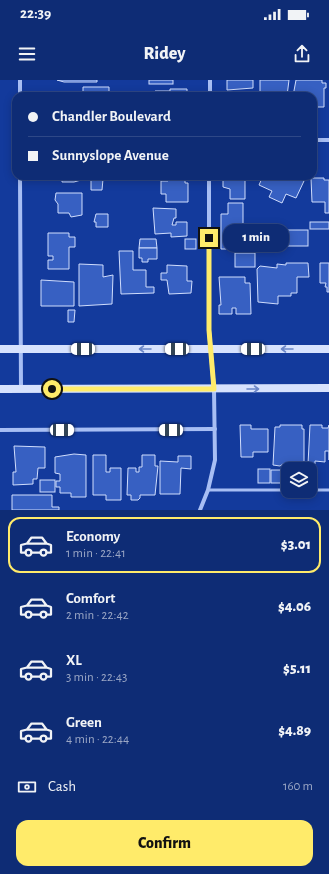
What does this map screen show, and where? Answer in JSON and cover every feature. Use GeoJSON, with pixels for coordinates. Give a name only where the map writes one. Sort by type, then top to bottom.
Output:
{"type":"FeatureCollection","features":[{"type":"Feature","properties":{"kind":"street"},"geometry":{"type":"LineString","coordinates":[[20,80],[20,92]]}},
{"type":"Feature","properties":{"kind":"street"},"geometry":{"type":"LineString","coordinates":[[210,80],[210,92]]}},
{"type":"Feature","properties":{"kind":"street"},"geometry":{"type":"LineString","coordinates":[[317,140],[329,140]]}},
{"type":"Feature","properties":{"kind":"street"},"geometry":{"type":"LineString","coordinates":[[20,180],[21,389]]}},
{"type":"Feature","properties":{"kind":"street"},"geometry":{"type":"LineString","coordinates":[[200,510],[208,490],[215,460],[214,389],[212,349],[209,330],[209,180]]}},
{"type":"Feature","properties":{"kind":"street"},"geometry":{"type":"LineString","coordinates":[[0,348],[329,349]]}},
{"type":"Feature","properties":{"kind":"street"},"geometry":{"type":"LineString","coordinates":[[0,389],[329,388]]}},
{"type":"Feature","properties":{"kind":"street"},"geometry":{"type":"LineString","coordinates":[[0,430],[215,429]]}},
{"type":"Feature","properties":{"kind":"lane"},"geometry":{"type":"LineString","coordinates":[[208,490],[281,490]]}},
{"type":"Feature","properties":{"kind":"lane"},"geometry":{"type":"LineString","coordinates":[[317,490],[329,490]]}},
{"type":"Feature","properties":{"kind":"building"},"geometry":{"type":"Polygon","coordinates":[[[57,80],[97,80],[97,82],[64,82],[57,80]]]}},
{"type":"Feature","properties":{"kind":"building"},"geometry":{"type":"Polygon","coordinates":[[[149,80],[173,80],[173,84],[149,84],[149,80]]]}},
{"type":"Feature","properties":{"kind":"building"},"geometry":{"type":"Polygon","coordinates":[[[227,80],[253,80],[253,88],[227,90],[227,80]]]}},
{"type":"Feature","properties":{"kind":"building"},"geometry":{"type":"Polygon","coordinates":[[[260,80],[289,80],[288,92],[260,92],[260,80]]]}},
{"type":"Feature","properties":{"kind":"building"},"geometry":{"type":"Polygon","coordinates":[[[296,80],[322,80],[322,83],[326,83],[326,88],[324,88],[324,107],[317,107],[317,92],[294,92],[296,80]]]}},
{"type":"Feature","properties":{"kind":"building"},"geometry":{"type":"Polygon","coordinates":[[[83,87],[109,87],[109,92],[83,92],[83,87]]]}},
{"type":"Feature","properties":{"kind":"building"},"geometry":{"type":"Polygon","coordinates":[[[170,89],[187,89],[187,92],[155,92],[170,91],[170,89]]]}},
{"type":"Feature","properties":{"kind":"building"},"geometry":{"type":"Polygon","coordinates":[[[324,178],[324,180],[329,180],[329,213],[325,213],[325,202],[312,202],[311,180],[324,178]]]}},
{"type":"Feature","properties":{"kind":"building"},"geometry":{"type":"Polygon","coordinates":[[[62,180],[81,180],[74,182],[62,182],[62,180]]]}},
{"type":"Feature","properties":{"kind":"building"},"geometry":{"type":"Polygon","coordinates":[[[91,180],[103,180],[102,190],[91,190],[91,180]]]}},
{"type":"Feature","properties":{"kind":"building"},"geometry":{"type":"Polygon","coordinates":[[[185,180],[185,183],[188,183],[188,202],[166,202],[166,194],[161,194],[161,181],[185,180]]]}},
{"type":"Feature","properties":{"kind":"building"},"geometry":{"type":"Polygon","coordinates":[[[223,180],[245,180],[245,199],[230,199],[230,189],[223,187],[223,180]]]}},
{"type":"Feature","properties":{"kind":"building"},"geometry":{"type":"Polygon","coordinates":[[[261,180],[304,181],[296,198],[286,194],[282,203],[269,197],[272,191],[259,185],[261,180]]]}},
{"type":"Feature","properties":{"kind":"building"},"geometry":{"type":"Polygon","coordinates":[[[56,193],[82,193],[82,215],[71,217],[69,213],[58,213],[58,204],[55,200],[56,193]]]}},
{"type":"Feature","properties":{"kind":"building"},"geometry":{"type":"Polygon","coordinates":[[[228,203],[243,203],[243,249],[221,249],[221,214],[228,214],[228,203]]]}},
{"type":"Feature","properties":{"kind":"building"},"geometry":{"type":"Polygon","coordinates":[[[153,208],[176,209],[176,218],[174,218],[172,225],[176,225],[176,222],[187,222],[187,236],[171,237],[171,233],[155,234],[153,208]]]}},
{"type":"Feature","properties":{"kind":"building"},"geometry":{"type":"Polygon","coordinates":[[[96,214],[108,214],[108,227],[96,227],[96,222],[94,222],[96,214]]]}},
{"type":"Feature","properties":{"kind":"building"},"geometry":{"type":"Polygon","coordinates":[[[310,222],[329,222],[329,229],[310,229],[310,222]]]}},
{"type":"Feature","properties":{"kind":"building"},"geometry":{"type":"Polygon","coordinates":[[[286,230],[308,230],[308,246],[286,246],[286,230]]]}},
{"type":"Feature","properties":{"kind":"building"},"geometry":{"type":"Polygon","coordinates":[[[48,233],[69,233],[69,237],[75,237],[75,247],[69,247],[69,269],[48,269],[48,260],[53,260],[53,256],[48,256],[48,233]]]}},
{"type":"Feature","properties":{"kind":"building"},"geometry":{"type":"Polygon","coordinates":[[[140,239],[156,239],[157,248],[139,248],[140,239]]]}},
{"type":"Feature","properties":{"kind":"building"},"geometry":{"type":"Polygon","coordinates":[[[185,239],[196,239],[196,249],[185,249],[185,239]]]}},
{"type":"Feature","properties":{"kind":"building"},"geometry":{"type":"Polygon","coordinates":[[[139,248],[157,248],[157,259],[148,259],[148,262],[142,262],[142,258],[139,258],[139,248]]]}},
{"type":"Feature","properties":{"kind":"building"},"geometry":{"type":"Polygon","coordinates":[[[119,251],[133,251],[133,270],[146,270],[146,287],[154,287],[154,293],[121,294],[119,251]]]}},
{"type":"Feature","properties":{"kind":"building"},"geometry":{"type":"Polygon","coordinates":[[[235,253],[255,253],[255,267],[235,267],[235,253]]]}},
{"type":"Feature","properties":{"kind":"building"},"geometry":{"type":"Polygon","coordinates":[[[286,263],[308,263],[309,277],[297,277],[297,293],[291,293],[291,296],[278,296],[278,304],[258,302],[257,269],[260,266],[277,268],[277,264],[286,265],[286,263]]]}},
{"type":"Feature","properties":{"kind":"building"},"geometry":{"type":"Polygon","coordinates":[[[320,263],[329,263],[329,292],[327,292],[327,287],[325,287],[326,283],[320,283],[320,263]]]}},
{"type":"Feature","properties":{"kind":"building"},"geometry":{"type":"Polygon","coordinates":[[[79,264],[103,265],[103,277],[113,275],[112,304],[79,306],[79,264]]]}},
{"type":"Feature","properties":{"kind":"building"},"geometry":{"type":"Polygon","coordinates":[[[167,265],[187,266],[187,281],[192,281],[191,293],[169,294],[167,280],[161,280],[161,273],[167,273],[167,265]]]}},
{"type":"Feature","properties":{"kind":"building"},"geometry":{"type":"Polygon","coordinates":[[[219,277],[245,277],[245,283],[250,283],[251,314],[236,314],[236,308],[232,308],[232,314],[219,314],[219,305],[221,305],[219,277]]]}},
{"type":"Feature","properties":{"kind":"building"},"geometry":{"type":"Polygon","coordinates":[[[41,280],[74,282],[74,306],[41,306],[41,280]]]}},
{"type":"Feature","properties":{"kind":"building"},"geometry":{"type":"Polygon","coordinates":[[[68,310],[75,310],[74,322],[68,322],[68,310]]]}},
{"type":"Feature","properties":{"kind":"building"},"geometry":{"type":"Polygon","coordinates":[[[240,425],[251,425],[251,429],[268,429],[268,452],[253,452],[253,457],[241,457],[240,425]]]}},
{"type":"Feature","properties":{"kind":"building"},"geometry":{"type":"Polygon","coordinates":[[[280,425],[302,425],[302,429],[304,429],[304,462],[281,462],[280,466],[273,465],[275,427],[280,427],[280,425]]]}},
{"type":"Feature","properties":{"kind":"building"},"geometry":{"type":"Polygon","coordinates":[[[310,425],[322,425],[322,428],[328,428],[329,425],[329,451],[325,451],[325,462],[308,462],[310,425]]]}},
{"type":"Feature","properties":{"kind":"building"},"geometry":{"type":"Polygon","coordinates":[[[14,446],[45,447],[45,468],[38,468],[37,479],[33,479],[33,484],[13,485],[13,472],[16,472],[14,446]]]}},
{"type":"Feature","properties":{"kind":"building"},"geometry":{"type":"Polygon","coordinates":[[[74,454],[86,455],[86,497],[71,497],[71,493],[60,493],[60,487],[56,487],[56,481],[60,481],[60,474],[55,473],[55,457],[74,454]]]}},
{"type":"Feature","properties":{"kind":"building"},"geometry":{"type":"Polygon","coordinates":[[[93,455],[106,455],[106,472],[110,472],[110,468],[121,468],[121,500],[106,500],[106,495],[93,495],[93,455]]]}},
{"type":"Feature","properties":{"kind":"building"},"geometry":{"type":"Polygon","coordinates":[[[142,455],[155,455],[155,466],[158,466],[155,495],[140,495],[138,500],[131,500],[131,495],[127,495],[128,468],[136,468],[136,472],[139,472],[139,467],[142,467],[142,455]]]}},
{"type":"Feature","properties":{"kind":"building"},"geometry":{"type":"Polygon","coordinates":[[[178,456],[191,456],[191,469],[181,468],[180,494],[160,494],[160,461],[178,462],[178,456]]]}},
{"type":"Feature","properties":{"kind":"building"},"geometry":{"type":"Polygon","coordinates":[[[258,469],[270,469],[270,483],[258,483],[258,469]]]}},
{"type":"Feature","properties":{"kind":"building"},"geometry":{"type":"Polygon","coordinates":[[[271,470],[281,470],[281,483],[271,483],[271,470]]]}},
{"type":"Feature","properties":{"kind":"building"},"geometry":{"type":"Polygon","coordinates":[[[40,480],[55,480],[55,492],[40,492],[40,480]]]}},
{"type":"Feature","properties":{"kind":"building"},"geometry":{"type":"Polygon","coordinates":[[[12,495],[52,495],[52,507],[59,507],[59,510],[12,510],[12,495]]]}},
{"type":"Feature","properties":{"kind":"route"},"geometry":{"type":"LineString","coordinates":[[52,389],[214,389],[212,349],[209,330],[209,238]]}}]}
